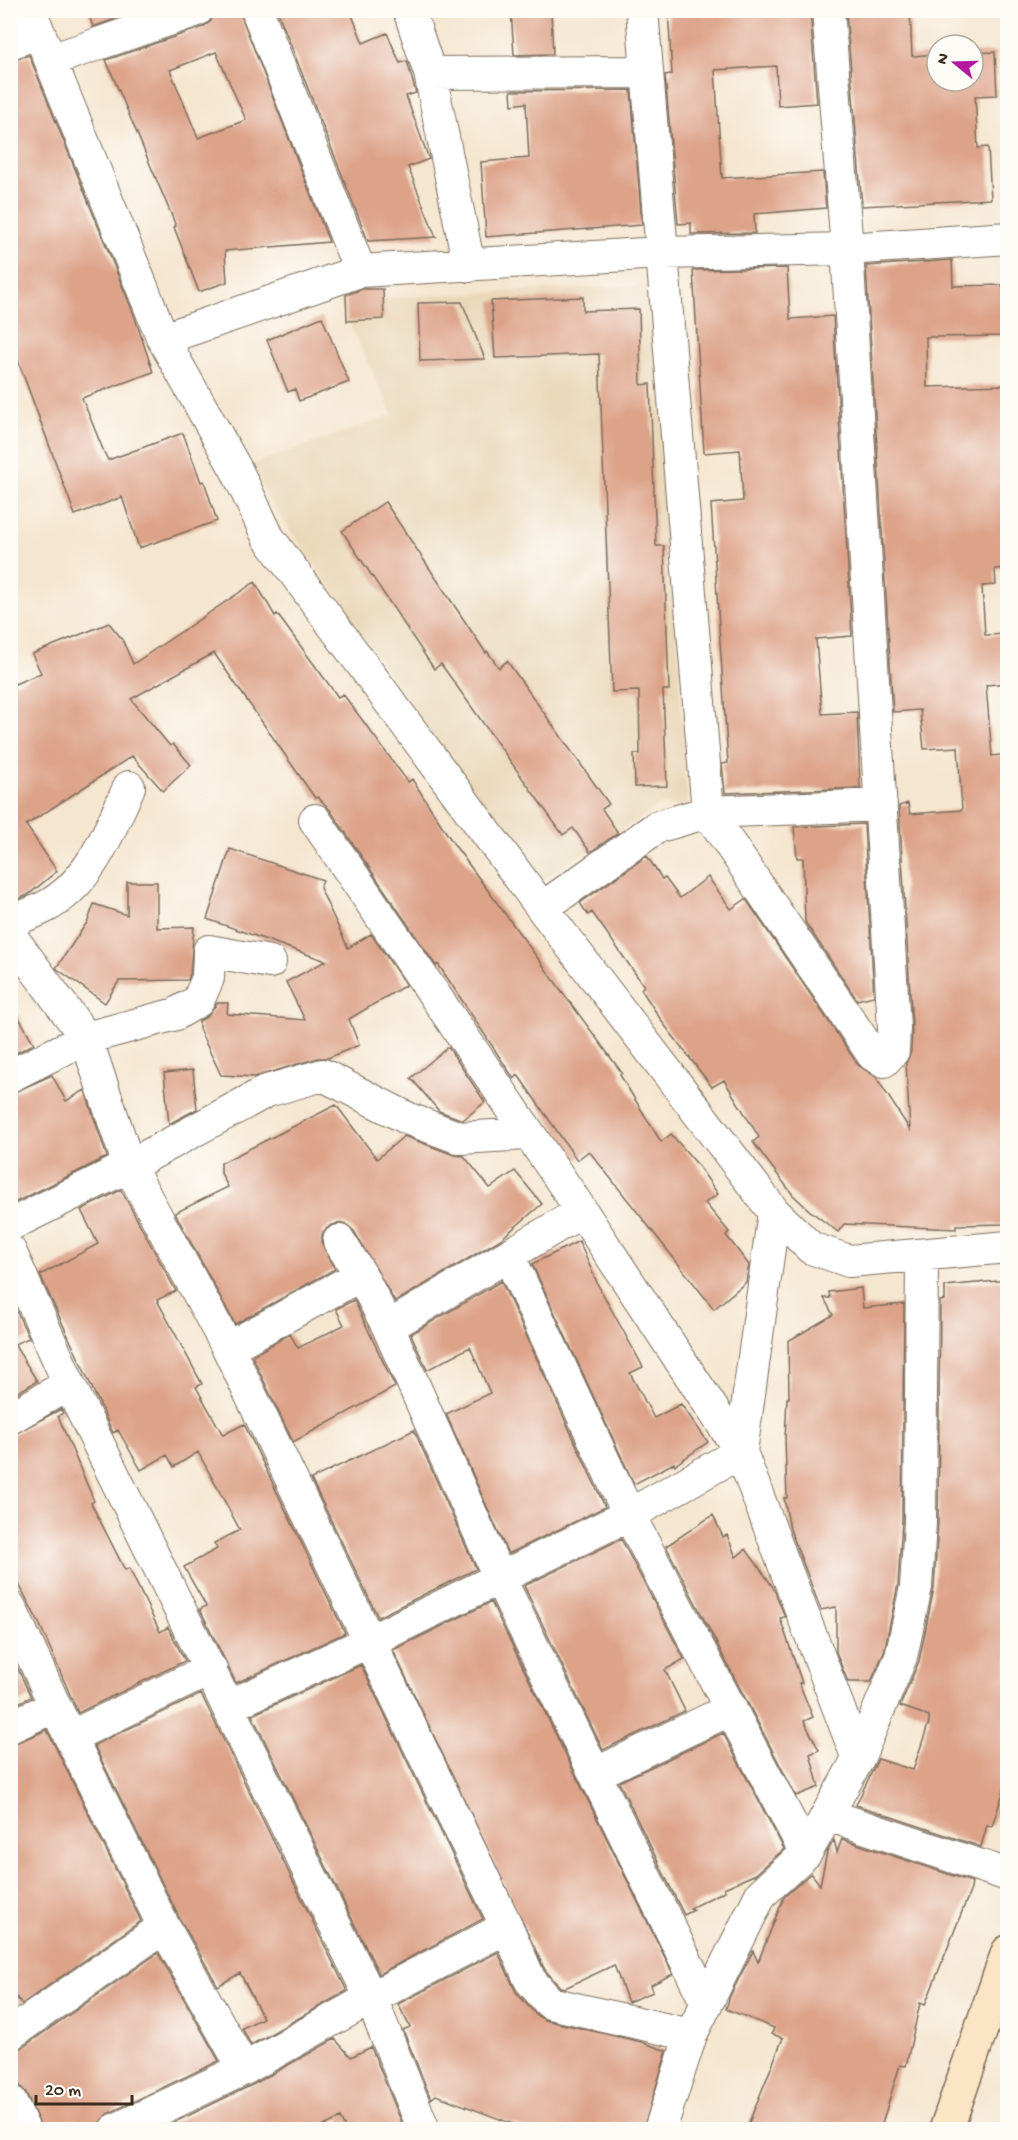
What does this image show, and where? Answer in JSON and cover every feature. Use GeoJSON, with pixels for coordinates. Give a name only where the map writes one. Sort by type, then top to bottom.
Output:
{"type":"FeatureCollection","features":[{"type":"Feature","properties":{"kind":"main road"},"geometry":{"type":"LineString","coordinates":[[946,2130],[1008,1952]]}},
{"type":"Feature","properties":{"kind":"street"},"geometry":{"type":"LineString","coordinates":[[197,10],[32,36],[163,339],[237,471],[268,537],[542,908],[774,1212],[811,1248],[849,1261],[922,1256],[1008,1246]]}},
{"type":"Feature","properties":{"kind":"street"},"geometry":{"type":"LineString","coordinates":[[257,10],[360,271]]}},
{"type":"Feature","properties":{"kind":"street"},"geometry":{"type":"LineString","coordinates":[[409,10],[430,73],[469,266]]}},
{"type":"Feature","properties":{"kind":"street"},"geometry":{"type":"LineString","coordinates":[[642,10],[645,72],[708,812],[873,1055],[884,1061],[892,1051],[894,1028],[847,249],[828,10]]}},
{"type":"Feature","properties":{"kind":"street"},"geometry":{"type":"LineString","coordinates":[[430,73],[645,72]]}},
{"type":"Feature","properties":{"kind":"street"},"geometry":{"type":"LineString","coordinates":[[163,339],[360,271],[661,253],[847,249],[1008,238]]}},
{"type":"Feature","properties":{"kind":"street"},"geometry":{"type":"LineString","coordinates":[[10,921],[47,906],[82,876],[108,834],[129,787]]}},
{"type":"Feature","properties":{"kind":"street"},"geometry":{"type":"LineString","coordinates":[[542,908],[657,827],[708,812],[881,805]]}},
{"type":"Feature","properties":{"kind":"street"},"geometry":{"type":"LineString","coordinates":[[315,820],[741,1452],[858,1759]]}},
{"type":"Feature","properties":{"kind":"street"},"geometry":{"type":"LineString","coordinates":[[10,935],[86,1038],[129,1166],[228,1347],[507,1927],[530,1980],[550,2003],[691,2035]]}},
{"type":"Feature","properties":{"kind":"street"},"geometry":{"type":"LineString","coordinates":[[10,1076],[86,1038],[176,1014],[198,1001],[208,978],[209,951],[270,962]]}},
{"type":"Feature","properties":{"kind":"street"},"geometry":{"type":"LineString","coordinates":[[10,1225],[129,1166],[267,1091],[323,1075],[409,1119],[460,1138],[527,1134]]}},
{"type":"Feature","properties":{"kind":"street"},"geometry":{"type":"LineString","coordinates":[[388,1327],[581,1212]]}},
{"type":"Feature","properties":{"kind":"street"},"geometry":{"type":"LineString","coordinates":[[741,1452],[774,1212]]}},
{"type":"Feature","properties":{"kind":"street"},"geometry":{"type":"LineString","coordinates":[[339,1241],[361,1275],[388,1327],[500,1579],[706,2002]]}},
{"type":"Feature","properties":{"kind":"street"},"geometry":{"type":"LineString","coordinates":[[10,1251],[69,1384],[371,1998],[423,2130]]}},
{"type":"Feature","properties":{"kind":"street"},"geometry":{"type":"LineString","coordinates":[[508,1256],[629,1515],[806,1854]]}},
{"type":"Feature","properties":{"kind":"street"},"geometry":{"type":"LineString","coordinates":[[660,2130],[691,2035],[761,1894],[806,1854],[858,1759],[901,1657],[916,1587],[920,1522],[922,1256]]}},
{"type":"Feature","properties":{"kind":"street"},"geometry":{"type":"LineString","coordinates":[[228,1347],[361,1275]]}},
{"type":"Feature","properties":{"kind":"street"},"geometry":{"type":"LineString","coordinates":[[10,1418],[69,1384]]}},
{"type":"Feature","properties":{"kind":"street"},"geometry":{"type":"LineString","coordinates":[[229,1706],[500,1579],[629,1515],[741,1452]]}},
{"type":"Feature","properties":{"kind":"street"},"geometry":{"type":"LineString","coordinates":[[10,1607],[55,1706],[164,1927],[244,2069]]}},
{"type":"Feature","properties":{"kind":"street"},"geometry":{"type":"LineString","coordinates":[[70,1737],[211,1669]]}},
{"type":"Feature","properties":{"kind":"street"},"geometry":{"type":"LineString","coordinates":[[10,1727],[55,1706]]}},
{"type":"Feature","properties":{"kind":"street"},"geometry":{"type":"LineString","coordinates":[[595,1774],[730,1708]]}},
{"type":"Feature","properties":{"kind":"street"},"geometry":{"type":"LineString","coordinates":[[828,1815],[1008,1875]]}},
{"type":"Feature","properties":{"kind":"street"},"geometry":{"type":"LineString","coordinates":[[10,2034],[164,1927]]}},
{"type":"Feature","properties":{"kind":"street"},"geometry":{"type":"LineString","coordinates":[[115,2130],[244,2069],[371,1998],[507,1927]]}},
{"type":"Feature","properties":{"kind":"street"},"geometry":{"type":"LineString","coordinates":[[10,2101],[24,2130]]}},
{"type":"Feature","properties":{"kind":"shaded area"},"geometry":{"type":"Polygon","coordinates":[[[655,285],[688,807],[661,805],[534,885],[267,496],[253,464],[393,415],[338,300],[655,285]]]}},
{"type":"Feature","properties":{"kind":"building"},"geometry":{"type":"Polygon","coordinates":[[[87,10],[140,10],[93,27],[87,10]]]}},
{"type":"Feature","properties":{"kind":"building"},"geometry":{"type":"Polygon","coordinates":[[[215,10],[239,10],[329,242],[225,251],[227,282],[199,292],[174,227],[176,226],[106,60],[203,27],[211,21],[215,10]],[[216,52],[170,70],[198,138],[246,120],[216,52]]]}},
{"type":"Feature","properties":{"kind":"building"},"geometry":{"type":"Polygon","coordinates":[[[277,10],[350,10],[363,43],[387,33],[400,63],[407,61],[416,93],[406,96],[429,159],[408,167],[436,237],[368,241],[277,10]]]}},
{"type":"Feature","properties":{"kind":"building"},"geometry":{"type":"Polygon","coordinates":[[[511,10],[551,10],[553,54],[514,55],[511,10]]]}},
{"type":"Feature","properties":{"kind":"building"},"geometry":{"type":"Polygon","coordinates":[[[668,10],[810,10],[817,103],[778,106],[776,66],[715,70],[722,178],[823,172],[826,208],[754,214],[755,233],[691,234],[691,223],[678,224],[665,75],[672,74],[668,10]]]}},
{"type":"Feature","properties":{"kind":"building"},"geometry":{"type":"Polygon","coordinates":[[[846,10],[910,10],[912,56],[925,55],[925,93],[985,93],[985,52],[995,52],[997,95],[975,96],[978,148],[988,147],[991,199],[862,206],[846,10]]]}},
{"type":"Feature","properties":{"kind":"building"},"geometry":{"type":"Polygon","coordinates":[[[29,55],[134,315],[153,372],[82,398],[108,460],[183,433],[201,482],[204,481],[217,521],[139,548],[122,497],[75,515],[17,358],[10,361],[10,61],[29,55]]]}},
{"type":"Feature","properties":{"kind":"building"},"geometry":{"type":"Polygon","coordinates":[[[631,90],[642,225],[486,237],[481,162],[529,158],[526,103],[512,105],[511,91],[631,90]]]}},
{"type":"Feature","properties":{"kind":"building"},"geometry":{"type":"Polygon","coordinates":[[[952,260],[953,286],[1008,285],[1008,336],[926,337],[927,387],[1008,385],[1008,568],[995,569],[996,585],[982,586],[985,635],[1008,634],[1008,683],[986,685],[992,756],[1008,754],[1008,1224],[956,1225],[956,1229],[844,1224],[838,1232],[793,1195],[753,1142],[759,1137],[724,1080],[712,1087],[663,1023],[641,989],[644,986],[592,912],[588,915],[580,903],[647,856],[662,879],[665,878],[680,898],[708,877],[731,909],[746,899],[858,1065],[876,1077],[910,1130],[906,1063],[911,1052],[912,1027],[899,806],[908,803],[910,814],[962,810],[958,747],[924,749],[920,710],[893,712],[866,266],[952,260]]]}},
{"type":"Feature","properties":{"kind":"building"},"geometry":{"type":"Polygon","coordinates":[[[787,268],[790,319],[833,316],[852,636],[816,639],[822,714],[857,712],[860,788],[725,793],[722,764],[728,763],[711,504],[743,501],[740,450],[704,453],[693,270],[787,268]]]}},
{"type":"Feature","properties":{"kind":"building"},"geometry":{"type":"Polygon","coordinates":[[[362,289],[383,289],[384,319],[347,321],[346,295],[362,289]]]}},
{"type":"Feature","properties":{"kind":"building"},"geometry":{"type":"Polygon","coordinates":[[[583,297],[583,311],[639,309],[641,385],[650,384],[656,546],[664,546],[669,690],[663,690],[667,786],[635,787],[634,754],[640,754],[639,691],[612,692],[599,354],[495,358],[491,301],[583,297]]]}},
{"type":"Feature","properties":{"kind":"building"},"geometry":{"type":"Polygon","coordinates":[[[462,302],[485,359],[420,361],[418,303],[462,302]]]}},
{"type":"Feature","properties":{"kind":"building"},"geometry":{"type":"Polygon","coordinates":[[[322,317],[349,382],[299,401],[295,389],[288,392],[267,340],[322,317]]]}},
{"type":"Feature","properties":{"kind":"building"},"geometry":{"type":"Polygon","coordinates":[[[385,502],[486,653],[487,651],[499,668],[507,661],[609,804],[602,809],[618,833],[590,852],[573,828],[563,835],[441,664],[434,669],[342,531],[385,502]]]}},
{"type":"Feature","properties":{"kind":"building"},"geometry":{"type":"Polygon","coordinates":[[[255,582],[275,616],[277,614],[338,697],[343,694],[408,782],[412,779],[453,843],[622,1073],[620,1075],[661,1142],[671,1134],[697,1164],[718,1194],[705,1203],[729,1232],[726,1235],[749,1265],[746,1282],[714,1309],[589,1151],[577,1160],[518,1075],[514,1079],[438,964],[436,966],[330,810],[318,797],[315,798],[214,653],[131,699],[170,746],[173,744],[191,765],[163,791],[132,756],[26,825],[57,871],[28,895],[10,902],[10,686],[41,673],[32,654],[109,623],[122,639],[133,664],[255,582]]]}},
{"type":"Feature","properties":{"kind":"building"},"geometry":{"type":"Polygon","coordinates":[[[864,824],[874,996],[857,1000],[805,922],[803,858],[797,858],[794,827],[864,824]]]}},
{"type":"Feature","properties":{"kind":"building"},"geometry":{"type":"Polygon","coordinates":[[[230,849],[323,880],[320,888],[348,948],[371,934],[406,985],[349,1019],[359,1045],[328,1058],[318,1058],[255,1077],[221,1075],[199,1029],[199,1021],[208,1016],[217,1003],[228,1003],[227,1014],[305,1020],[286,982],[326,961],[207,919],[230,849]]]}},
{"type":"Feature","properties":{"kind":"building"},"geometry":{"type":"Polygon","coordinates":[[[127,882],[157,882],[157,928],[194,927],[190,974],[188,980],[119,981],[105,1003],[56,968],[88,921],[94,904],[127,915],[127,882]]]}},
{"type":"Feature","properties":{"kind":"building"},"geometry":{"type":"Polygon","coordinates":[[[10,1002],[34,1044],[10,1056],[10,1002]]]}},
{"type":"Feature","properties":{"kind":"building"},"geometry":{"type":"Polygon","coordinates":[[[448,1047],[485,1102],[463,1120],[439,1111],[411,1078],[448,1047]]]}},
{"type":"Feature","properties":{"kind":"building"},"geometry":{"type":"Polygon","coordinates":[[[193,1070],[197,1109],[169,1124],[164,1073],[193,1070]]]}},
{"type":"Feature","properties":{"kind":"building"},"geometry":{"type":"Polygon","coordinates":[[[52,1075],[66,1101],[85,1090],[107,1157],[10,1205],[10,1094],[52,1075]]]}},
{"type":"Feature","properties":{"kind":"building"},"geometry":{"type":"Polygon","coordinates":[[[336,1105],[377,1159],[404,1136],[454,1155],[464,1156],[490,1188],[515,1171],[542,1204],[501,1239],[395,1302],[354,1231],[347,1225],[339,1223],[330,1226],[323,1232],[321,1242],[335,1269],[235,1324],[175,1213],[228,1187],[221,1173],[221,1163],[336,1105]]]}},
{"type":"Feature","properties":{"kind":"building"},"geometry":{"type":"Polygon","coordinates":[[[121,1190],[176,1291],[157,1300],[202,1384],[196,1387],[223,1435],[244,1424],[345,1633],[236,1683],[200,1609],[206,1606],[184,1567],[217,1549],[214,1543],[240,1530],[198,1452],[174,1467],[167,1455],[141,1470],[118,1430],[113,1433],[40,1275],[98,1244],[81,1210],[121,1190]]]}},
{"type":"Feature","properties":{"kind":"building"},"geometry":{"type":"Polygon","coordinates":[[[579,1241],[598,1285],[643,1367],[630,1373],[654,1418],[681,1404],[708,1442],[675,1465],[674,1463],[634,1484],[532,1264],[579,1241]]]}},
{"type":"Feature","properties":{"kind":"building"},"geometry":{"type":"Polygon","coordinates":[[[1008,1280],[1008,1778],[992,1826],[987,1825],[981,1847],[856,1805],[878,1759],[913,1770],[929,1722],[929,1716],[900,1706],[919,1661],[934,1588],[938,1522],[940,1301],[945,1300],[945,1286],[1008,1280]]]}},
{"type":"Feature","properties":{"kind":"building"},"geometry":{"type":"Polygon","coordinates":[[[501,1281],[605,1507],[508,1554],[446,1414],[490,1393],[470,1347],[427,1370],[411,1334],[501,1281]]]}},
{"type":"Feature","properties":{"kind":"building"},"geometry":{"type":"Polygon","coordinates":[[[861,1288],[863,1308],[904,1304],[902,1521],[898,1585],[884,1652],[871,1682],[848,1682],[836,1652],[836,1607],[821,1610],[790,1529],[784,1498],[787,1498],[785,1439],[787,1398],[789,1398],[788,1341],[833,1315],[824,1298],[830,1298],[829,1292],[861,1288]]]}},
{"type":"Feature","properties":{"kind":"building"},"geometry":{"type":"Polygon","coordinates":[[[10,1297],[29,1338],[14,1344],[37,1381],[10,1397],[10,1297]]]}},
{"type":"Feature","properties":{"kind":"building"},"geometry":{"type":"Polygon","coordinates":[[[354,1300],[395,1387],[293,1442],[252,1356],[290,1334],[298,1348],[344,1325],[336,1309],[354,1300]]]}},
{"type":"Feature","properties":{"kind":"building"},"geometry":{"type":"Polygon","coordinates":[[[61,1409],[63,1413],[58,1416],[94,1501],[91,1503],[125,1570],[129,1568],[160,1632],[168,1627],[185,1661],[78,1713],[40,1625],[10,1567],[10,1436],[61,1409]]]}},
{"type":"Feature","properties":{"kind":"building"},"geometry":{"type":"Polygon","coordinates":[[[414,1430],[476,1569],[378,1617],[311,1479],[414,1430]]]}},
{"type":"Feature","properties":{"kind":"building"},"geometry":{"type":"Polygon","coordinates":[[[713,1515],[723,1537],[727,1535],[736,1557],[746,1549],[773,1587],[785,1617],[780,1618],[802,1683],[799,1683],[813,1717],[804,1721],[819,1750],[810,1754],[819,1787],[796,1796],[666,1546],[713,1515]]]}},
{"type":"Feature","properties":{"kind":"building"},"geometry":{"type":"Polygon","coordinates":[[[621,1539],[684,1659],[665,1670],[685,1711],[603,1750],[524,1586],[621,1539]]]}},
{"type":"Feature","properties":{"kind":"building"},"geometry":{"type":"Polygon","coordinates":[[[491,1602],[673,1974],[651,1985],[653,1992],[628,2002],[614,1965],[565,1988],[560,1987],[545,1970],[393,1650],[491,1602]]]}},
{"type":"Feature","properties":{"kind":"building"},"geometry":{"type":"Polygon","coordinates":[[[10,1652],[31,1697],[10,1707],[10,1652]]]}},
{"type":"Feature","properties":{"kind":"building"},"geometry":{"type":"Polygon","coordinates":[[[361,1665],[483,1919],[379,1974],[252,1715],[361,1665]]]}},
{"type":"Feature","properties":{"kind":"building"},"geometry":{"type":"Polygon","coordinates":[[[201,1694],[347,1991],[251,2045],[242,2028],[263,2018],[240,1973],[218,1986],[180,1919],[94,1745],[201,1694]]]}},
{"type":"Feature","properties":{"kind":"building"},"geometry":{"type":"Polygon","coordinates":[[[47,1730],[141,1921],[22,2004],[10,1989],[10,1745],[47,1730]]]}},
{"type":"Feature","properties":{"kind":"building"},"geometry":{"type":"Polygon","coordinates":[[[723,1733],[784,1849],[756,1874],[724,1888],[725,1891],[690,1908],[694,1910],[684,1915],[619,1782],[723,1733]]]}},
{"type":"Feature","properties":{"kind":"building"},"geometry":{"type":"Polygon","coordinates":[[[842,1839],[972,1882],[971,1889],[925,2005],[920,2003],[906,2066],[900,2065],[880,2130],[746,2130],[783,2038],[772,2034],[774,2028],[726,2009],[730,1996],[753,1951],[758,1962],[784,1897],[811,1873],[820,1885],[827,1852],[834,1840],[837,1852],[842,1839]]]}},
{"type":"Feature","properties":{"kind":"building"},"geometry":{"type":"Polygon","coordinates":[[[498,1952],[516,1992],[536,2015],[545,2020],[641,2042],[667,2051],[643,2130],[529,2130],[436,2095],[431,2099],[403,2030],[410,2027],[398,2004],[498,1952]]]}},
{"type":"Feature","properties":{"kind":"building"},"geometry":{"type":"Polygon","coordinates":[[[158,1953],[219,2061],[107,2114],[98,2125],[89,2130],[42,2130],[26,2093],[10,2069],[10,2052],[20,2049],[158,1953]]]}},
{"type":"Feature","properties":{"kind":"building"},"geometry":{"type":"Polygon","coordinates":[[[335,2039],[351,2057],[371,2047],[402,2123],[391,2130],[346,2130],[340,2118],[316,2130],[158,2130],[252,2085],[335,2039]]]}}]}
